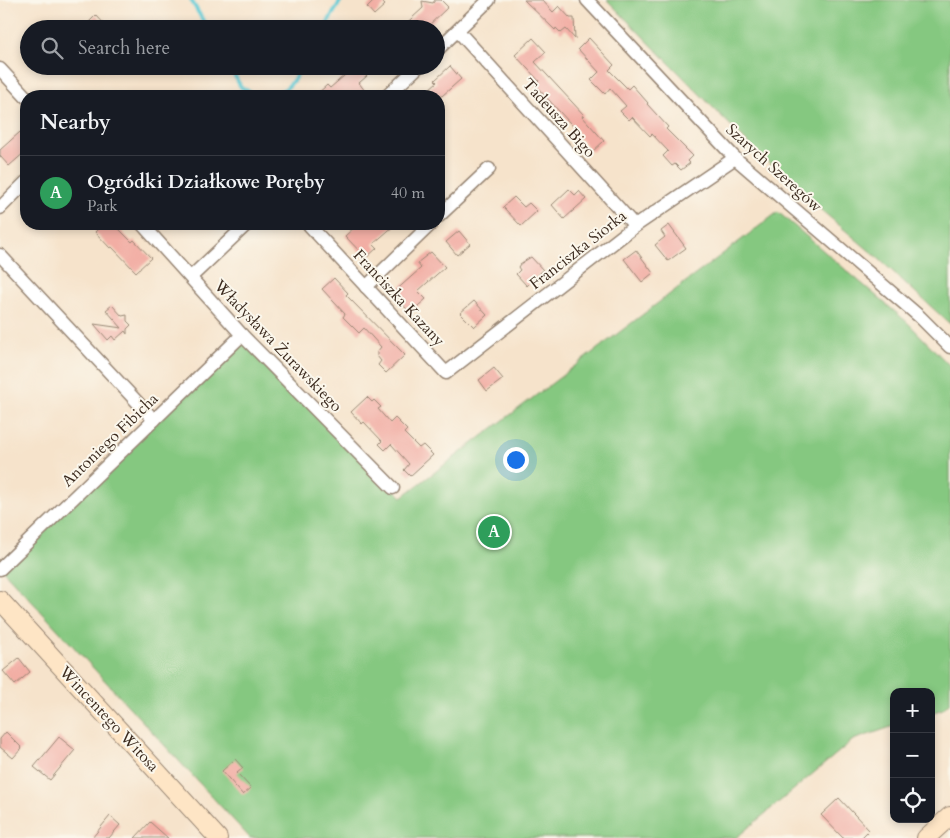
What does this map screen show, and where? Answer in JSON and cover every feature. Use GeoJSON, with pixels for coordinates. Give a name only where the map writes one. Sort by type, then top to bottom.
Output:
{"type":"FeatureCollection","features":[{"type":"Feature","properties":{"kind":"street"},"geometry":{"type":"LineString","coordinates":[[445,43],[490,0]]}},
{"type":"Feature","properties":{"kind":"street","name":"Szarych Szeregów"},"geometry":{"type":"LineString","coordinates":[[587,0],[735,158],[920,317],[950,347]]}},
{"type":"Feature","properties":{"kind":"street","name":"Tadeusza Bigo"},"geometry":{"type":"LineString","coordinates":[[458,31],[636,226]]}},
{"type":"Feature","properties":{"kind":"street"},"geometry":{"type":"LineString","coordinates":[[0,69],[20,91]]}},
{"type":"Feature","properties":{"kind":"street"},"geometry":{"type":"LineString","coordinates":[[393,90],[409,75]]}},
{"type":"Feature","properties":{"kind":"street","name":"Franciszka Siorka"},"geometry":{"type":"LineString","coordinates":[[446,373],[636,226],[735,158]]}},
{"type":"Feature","properties":{"kind":"street"},"geometry":{"type":"LineString","coordinates":[[445,210],[488,169]]}},
{"type":"Feature","properties":{"kind":"street"},"geometry":{"type":"LineString","coordinates":[[0,208],[20,188]]}},
{"type":"Feature","properties":{"kind":"street","name":"Władysława Żurawskiego"},"geometry":{"type":"LineString","coordinates":[[148,230],[242,335],[393,488]]}},
{"type":"Feature","properties":{"kind":"street"},"geometry":{"type":"LineString","coordinates":[[191,277],[239,230]]}},
{"type":"Feature","properties":{"kind":"street","name":"Franciszka Kazany"},"geometry":{"type":"LineString","coordinates":[[314,230],[446,373]]}},
{"type":"Feature","properties":{"kind":"street"},"geometry":{"type":"LineString","coordinates":[[366,286],[425,230]]}},
{"type":"Feature","properties":{"kind":"street"},"geometry":{"type":"LineString","coordinates":[[0,254],[154,420]]}},
{"type":"Feature","properties":{"kind":"street","name":"Antoniego Fibicha"},"geometry":{"type":"LineString","coordinates":[[0,569],[242,335]]}},
{"type":"Feature","properties":{"kind":"street","name":"Wincentego Witosa"},"geometry":{"type":"LineString","coordinates":[[0,600],[218,838]]}},
{"type":"Feature","properties":{"kind":"street"},"geometry":{"type":"LineString","coordinates":[[926,838],[950,816]]}},
{"type":"Feature","properties":{"kind":"green space"},"geometry":{"type":"Polygon","coordinates":[[[607,0],[950,0],[950,324],[750,145],[607,0]]]}},
{"type":"Feature","properties":{"kind":"green space"},"geometry":{"type":"Polygon","coordinates":[[[778,212],[907,322],[950,366],[950,702],[943,709],[935,712],[935,688],[890,688],[890,727],[853,740],[736,838],[250,838],[1,568],[242,335],[402,497],[778,212]]]}},
{"type":"Feature","properties":{"kind":"building"},"geometry":{"type":"Polygon","coordinates":[[[374,0],[380,0],[385,5],[374,15],[367,7],[374,0]]]}},
{"type":"Feature","properties":{"kind":"building"},"geometry":{"type":"Polygon","coordinates":[[[435,0],[441,0],[448,7],[434,20],[410,20],[423,8],[422,1],[433,3],[435,0]]]}},
{"type":"Feature","properties":{"kind":"building"},"geometry":{"type":"Polygon","coordinates":[[[524,0],[542,0],[553,12],[559,6],[570,18],[574,18],[575,39],[566,29],[561,33],[556,28],[555,30],[524,0]]]}},
{"type":"Feature","properties":{"kind":"building"},"geometry":{"type":"Polygon","coordinates":[[[96,15],[101,20],[91,20],[96,15]]]}},
{"type":"Feature","properties":{"kind":"building"},"geometry":{"type":"Polygon","coordinates":[[[533,38],[546,52],[535,62],[584,115],[582,116],[604,141],[592,152],[579,137],[581,135],[535,85],[539,81],[515,55],[533,38]]]}},
{"type":"Feature","properties":{"kind":"building"},"geometry":{"type":"Polygon","coordinates":[[[589,38],[614,65],[609,70],[628,89],[632,85],[668,127],[666,129],[693,156],[688,161],[690,163],[681,170],[675,164],[672,166],[663,156],[668,151],[652,134],[650,136],[632,117],[629,120],[620,111],[626,106],[610,88],[605,94],[591,80],[599,72],[578,49],[589,38]]]}},
{"type":"Feature","properties":{"kind":"building"},"geometry":{"type":"Polygon","coordinates":[[[450,66],[461,79],[445,93],[445,90],[428,90],[437,82],[435,80],[440,75],[445,75],[445,71],[450,66]]]}},
{"type":"Feature","properties":{"kind":"building"},"geometry":{"type":"Polygon","coordinates":[[[345,75],[367,76],[359,83],[364,90],[322,90],[327,85],[330,88],[345,75]]]}},
{"type":"Feature","properties":{"kind":"building"},"geometry":{"type":"Polygon","coordinates":[[[20,132],[20,156],[9,166],[0,156],[0,150],[20,132]]]}},
{"type":"Feature","properties":{"kind":"building"},"geometry":{"type":"Polygon","coordinates":[[[569,189],[575,195],[579,191],[586,199],[564,219],[552,205],[569,189]]]}},
{"type":"Feature","properties":{"kind":"building"},"geometry":{"type":"Polygon","coordinates":[[[514,197],[524,207],[529,203],[537,211],[521,226],[503,207],[514,197]]]}},
{"type":"Feature","properties":{"kind":"building"},"geometry":{"type":"Polygon","coordinates":[[[669,225],[686,248],[668,261],[655,245],[665,237],[661,231],[669,225]]]}},
{"type":"Feature","properties":{"kind":"building"},"geometry":{"type":"Polygon","coordinates":[[[97,230],[120,230],[132,242],[134,240],[151,258],[136,272],[95,232],[97,230]]]}},
{"type":"Feature","properties":{"kind":"building"},"geometry":{"type":"Polygon","coordinates":[[[352,230],[389,230],[373,244],[377,248],[366,258],[345,236],[352,230]]]}},
{"type":"Feature","properties":{"kind":"building"},"geometry":{"type":"Polygon","coordinates":[[[459,231],[470,244],[457,255],[446,242],[459,231]]]}},
{"type":"Feature","properties":{"kind":"building"},"geometry":{"type":"Polygon","coordinates":[[[636,250],[653,273],[642,282],[624,259],[636,250]]]}},
{"type":"Feature","properties":{"kind":"building"},"geometry":{"type":"Polygon","coordinates":[[[431,252],[445,267],[418,291],[426,299],[410,313],[393,293],[421,268],[417,263],[431,252]]]}},
{"type":"Feature","properties":{"kind":"building"},"geometry":{"type":"Polygon","coordinates":[[[531,257],[543,270],[527,286],[516,274],[520,270],[518,267],[520,264],[531,257]]]}},
{"type":"Feature","properties":{"kind":"building"},"geometry":{"type":"Polygon","coordinates":[[[334,278],[348,293],[346,295],[405,355],[386,373],[378,365],[381,361],[377,356],[377,352],[381,347],[364,328],[359,333],[343,317],[345,314],[322,289],[334,278]]]}},
{"type":"Feature","properties":{"kind":"building"},"geometry":{"type":"Polygon","coordinates":[[[474,301],[487,315],[474,327],[460,313],[474,301]]]}},
{"type":"Feature","properties":{"kind":"building"},"geometry":{"type":"Polygon","coordinates":[[[112,305],[122,316],[127,315],[127,321],[131,325],[127,329],[127,334],[125,331],[115,340],[112,336],[108,340],[94,324],[122,328],[106,310],[112,305]]]}},
{"type":"Feature","properties":{"kind":"building"},"geometry":{"type":"Polygon","coordinates":[[[494,368],[503,379],[487,391],[479,380],[494,368]]]}},
{"type":"Feature","properties":{"kind":"building"},"geometry":{"type":"Polygon","coordinates":[[[367,397],[372,402],[374,400],[381,407],[378,409],[390,423],[395,418],[407,430],[404,433],[419,448],[423,445],[433,455],[410,476],[404,470],[409,464],[391,444],[385,450],[379,444],[382,441],[364,422],[362,424],[351,412],[367,397]]]}},
{"type":"Feature","properties":{"kind":"building"},"geometry":{"type":"Polygon","coordinates":[[[19,658],[30,672],[15,685],[3,671],[19,658]]]}},
{"type":"Feature","properties":{"kind":"building"},"geometry":{"type":"Polygon","coordinates":[[[6,732],[22,748],[13,758],[0,747],[0,739],[6,732]]]}},
{"type":"Feature","properties":{"kind":"building"},"geometry":{"type":"Polygon","coordinates":[[[59,737],[75,750],[50,780],[34,767],[59,737]]]}},
{"type":"Feature","properties":{"kind":"building"},"geometry":{"type":"Polygon","coordinates":[[[235,759],[243,768],[237,773],[251,788],[243,795],[222,771],[235,759]]]}},
{"type":"Feature","properties":{"kind":"building"},"geometry":{"type":"Polygon","coordinates":[[[839,798],[869,830],[861,838],[843,838],[821,815],[839,798]]]}},
{"type":"Feature","properties":{"kind":"building"},"geometry":{"type":"Polygon","coordinates":[[[110,816],[120,825],[109,838],[92,838],[110,816]]]}},
{"type":"Feature","properties":{"kind":"building"},"geometry":{"type":"Polygon","coordinates":[[[150,822],[168,838],[135,838],[150,822]]]}},
{"type":"Feature","properties":{"kind":"waterway"},"geometry":{"type":"LineString","coordinates":[[191,0],[203,20]]}},
{"type":"Feature","properties":{"kind":"waterway"},"geometry":{"type":"LineString","coordinates":[[329,20],[341,0]]}},
{"type":"Feature","properties":{"kind":"waterway"},"geometry":{"type":"LineString","coordinates":[[234,75],[241,87],[246,90]]}},
{"type":"Feature","properties":{"kind":"waterway"},"geometry":{"type":"LineString","coordinates":[[283,90],[289,86],[297,75]]}},
{"type":"Feature","properties":{"kind":"place","name":"Ogródki Działkowe Poręby"},"geometry":{"type":"Point","coordinates":[494,532]}}]}
